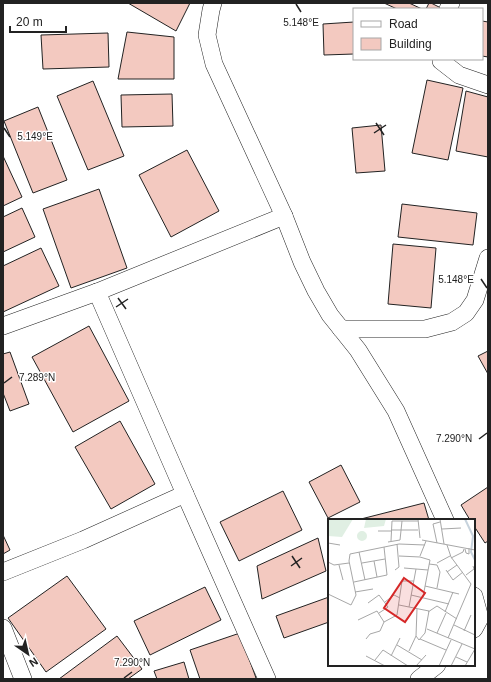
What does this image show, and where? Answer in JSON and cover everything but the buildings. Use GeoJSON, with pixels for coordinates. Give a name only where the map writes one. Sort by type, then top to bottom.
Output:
{"type":"FeatureCollection","features":[{"type":"Feature","properties":{"kind":"street"},"geometry":{"type":"LineString","coordinates":[[213,3],[207,35],[214,64],[284,216],[302,262],[330,315],[358,350],[396,411],[445,519]]}},
{"type":"Feature","properties":{"kind":"street"},"geometry":{"type":"LineString","coordinates":[[440,60],[459,75],[488,85]]}},
{"type":"Feature","properties":{"kind":"street"},"geometry":{"type":"LineString","coordinates":[[3,326],[97,292],[284,216]]}},
{"type":"Feature","properties":{"kind":"street"},"geometry":{"type":"LineString","coordinates":[[342,329],[425,330],[452,322],[466,313],[475,300],[488,258]]}},
{"type":"Feature","properties":{"kind":"street"},"geometry":{"type":"LineString","coordinates":[[97,292],[267,679]]}},
{"type":"Feature","properties":{"kind":"street"},"geometry":{"type":"LineString","coordinates":[[3,572],[83,540],[185,494]]}},
{"type":"Feature","properties":{"kind":"street"},"geometry":{"type":"LineString","coordinates":[[475,600],[480,618],[475,627]]}},
{"type":"Feature","properties":{"kind":"street"},"geometry":{"type":"LineString","coordinates":[[3,628],[24,679]]}},
{"type":"Feature","properties":{"kind":"street"},"geometry":{"type":"LineString","coordinates":[[419,679],[436,666]]}}]}
